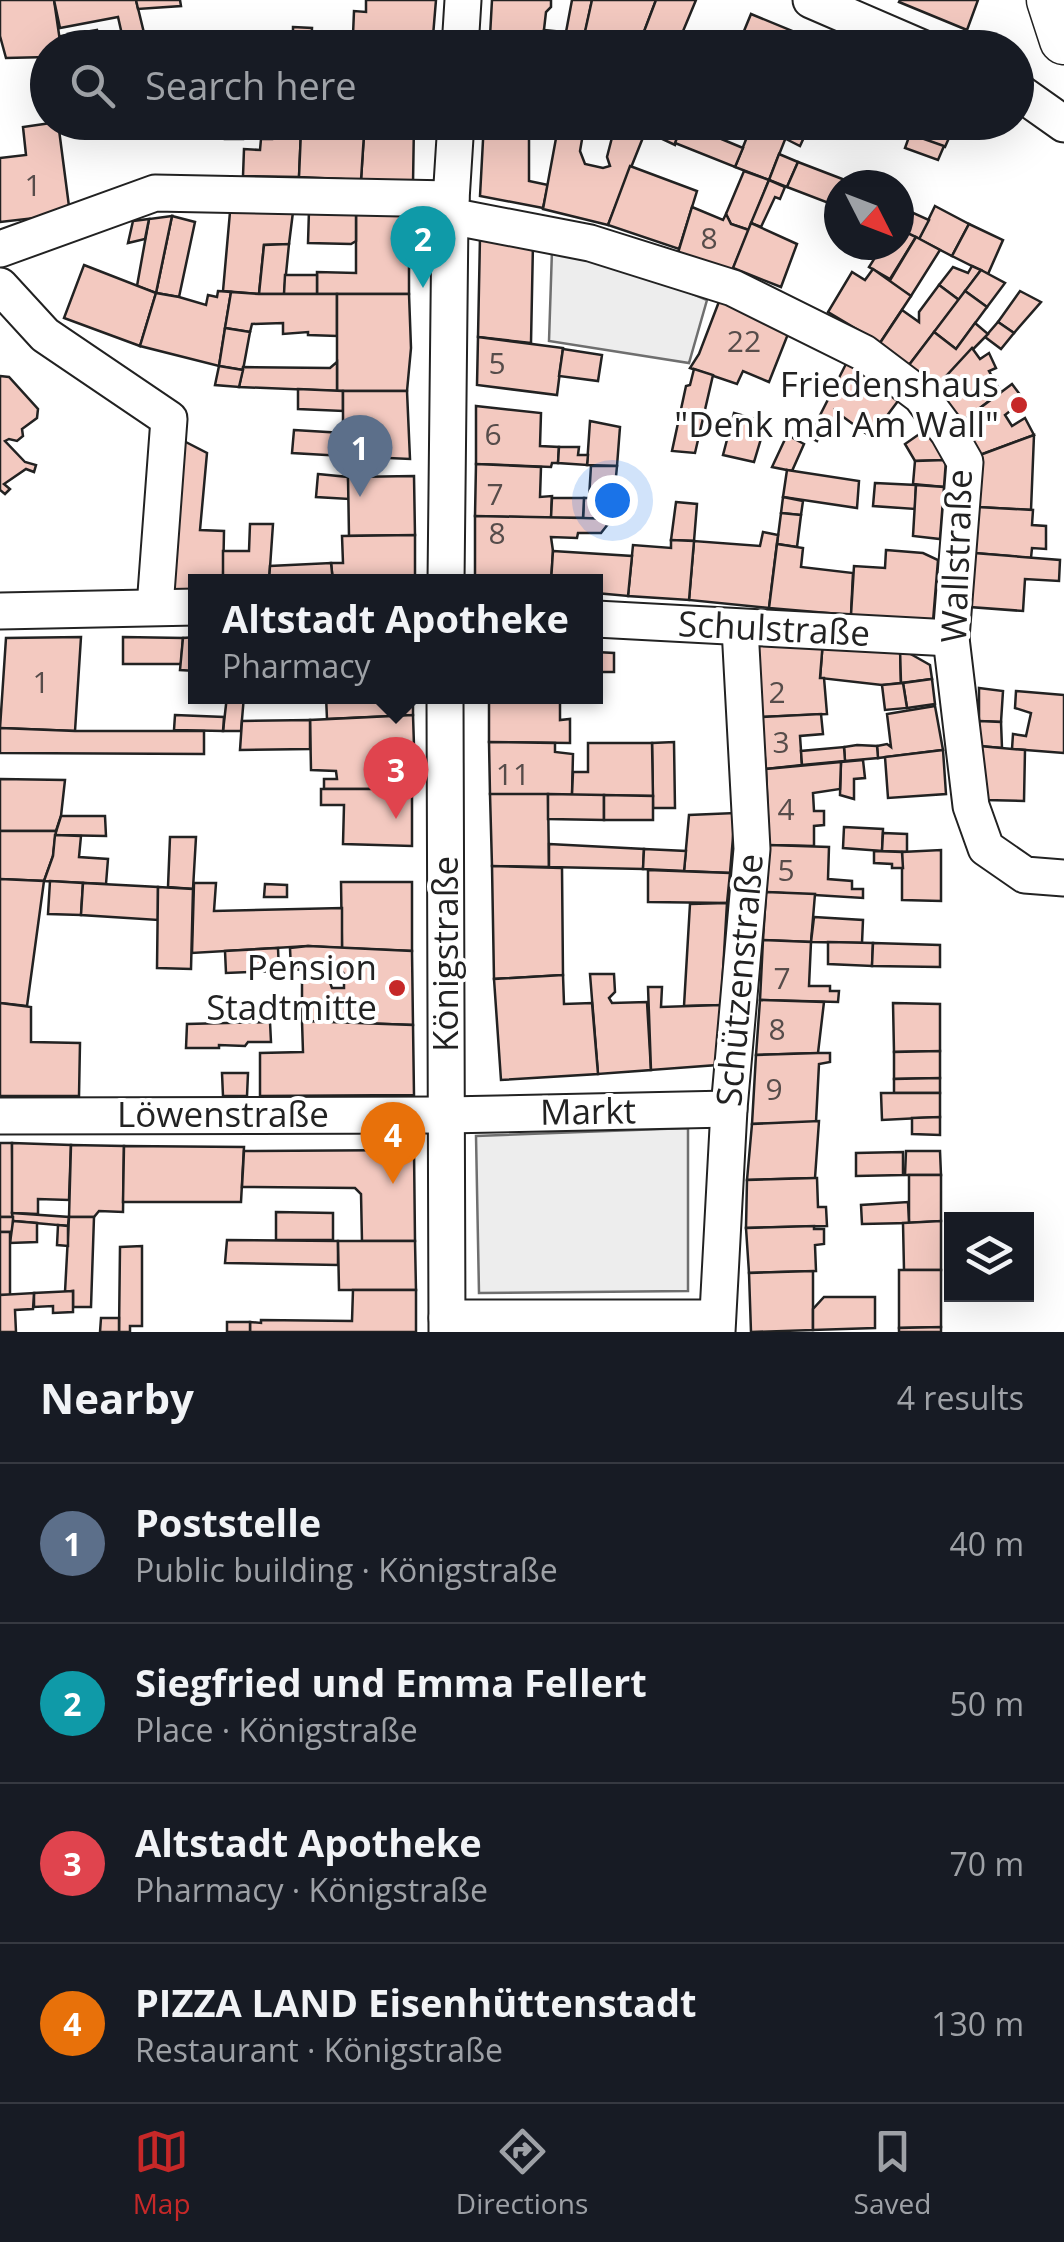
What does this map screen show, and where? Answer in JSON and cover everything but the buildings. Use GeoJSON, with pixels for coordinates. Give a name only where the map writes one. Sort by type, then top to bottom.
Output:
{"type":"FeatureCollection","features":[{"type":"Feature","properties":{"kind":"main road"},"geometry":{"type":"LineString","coordinates":[[1050,0],[1064,40]]}},
{"type":"Feature","properties":{"kind":"street"},"geometry":{"type":"LineString","coordinates":[[461,30],[463,0]]}},
{"type":"Feature","properties":{"kind":"street"},"geometry":{"type":"LineString","coordinates":[[812,0],[881,30]]}},
{"type":"Feature","properties":{"kind":"street"},"geometry":{"type":"LineString","coordinates":[[1034,103],[1064,124]]}},
{"type":"Feature","properties":{"kind":"street"},"geometry":{"type":"LineString","coordinates":[[446,574],[455,140]]}},
{"type":"Feature","properties":{"kind":"street","name":"Wallstraße"},"geometry":{"type":"LineString","coordinates":[[0,249],[155,193],[451,208],[590,243],[733,288],[864,353],[921,396],[965,462],[951,638],[971,806],[986,848],[1025,875],[1064,878]]}},
{"type":"Feature","properties":{"kind":"street"},"geometry":{"type":"LineString","coordinates":[[0,286],[45,335],[169,420],[154,607]]}},
{"type":"Feature","properties":{"kind":"street"},"geometry":{"type":"LineString","coordinates":[[0,611],[188,607]]}},
{"type":"Feature","properties":{"kind":"street","name":"Schulstraße"},"geometry":{"type":"LineString","coordinates":[[603,619],[951,638]]}},
{"type":"Feature","properties":{"kind":"street","name":"Schützenstraße"},"geometry":{"type":"LineString","coordinates":[[716,1325],[729,1109],[752,849],[740,628]]}},
{"type":"Feature","properties":{"kind":"street","name":"Königstraße"},"geometry":{"type":"LineString","coordinates":[[445,704],[448,1325]]}},
{"type":"Feature","properties":{"kind":"street","name":"Markt"},"geometry":{"type":"LineString","coordinates":[[446,1115],[729,1109]]}},
{"type":"Feature","properties":{"kind":"street","name":"Löwenstraße"},"geometry":{"type":"LineString","coordinates":[[0,1116],[446,1115]]}},
{"type":"Feature","properties":{"kind":"street"},"geometry":{"type":"LineString","coordinates":[[448,1325],[716,1325]]}},
{"type":"Feature","properties":{"kind":"shaded area"},"geometry":{"type":"Polygon","coordinates":[[[552,250],[633,269],[707,300],[689,363],[549,341],[552,250]]]}},
{"type":"Feature","properties":{"kind":"shaded area"},"geometry":{"type":"Polygon","coordinates":[[[688,1128],[688,1291],[479,1293],[476,1136],[688,1128]]]}},
{"type":"Feature","properties":{"kind":"place","name":"Siegfried und Emma Fellert"},"geometry":{"type":"Point","coordinates":[423,288]}},
{"type":"Feature","properties":{"kind":"place","name":"Friedenshaus \"Denk mal Am Wall\""},"geometry":{"type":"Point","coordinates":[1019,405]}},
{"type":"Feature","properties":{"kind":"place","name":"Poststelle"},"geometry":{"type":"Point","coordinates":[360,497]}},
{"type":"Feature","properties":{"kind":"place","name":"Altstadt Apotheke"},"geometry":{"type":"Point","coordinates":[396,819]}},
{"type":"Feature","properties":{"kind":"place","name":"Pension Stadtmitte"},"geometry":{"type":"Point","coordinates":[397,988]}},
{"type":"Feature","properties":{"kind":"place","name":"PIZZA LAND Eisenhüttenstadt"},"geometry":{"type":"Point","coordinates":[393,1184]}}]}
